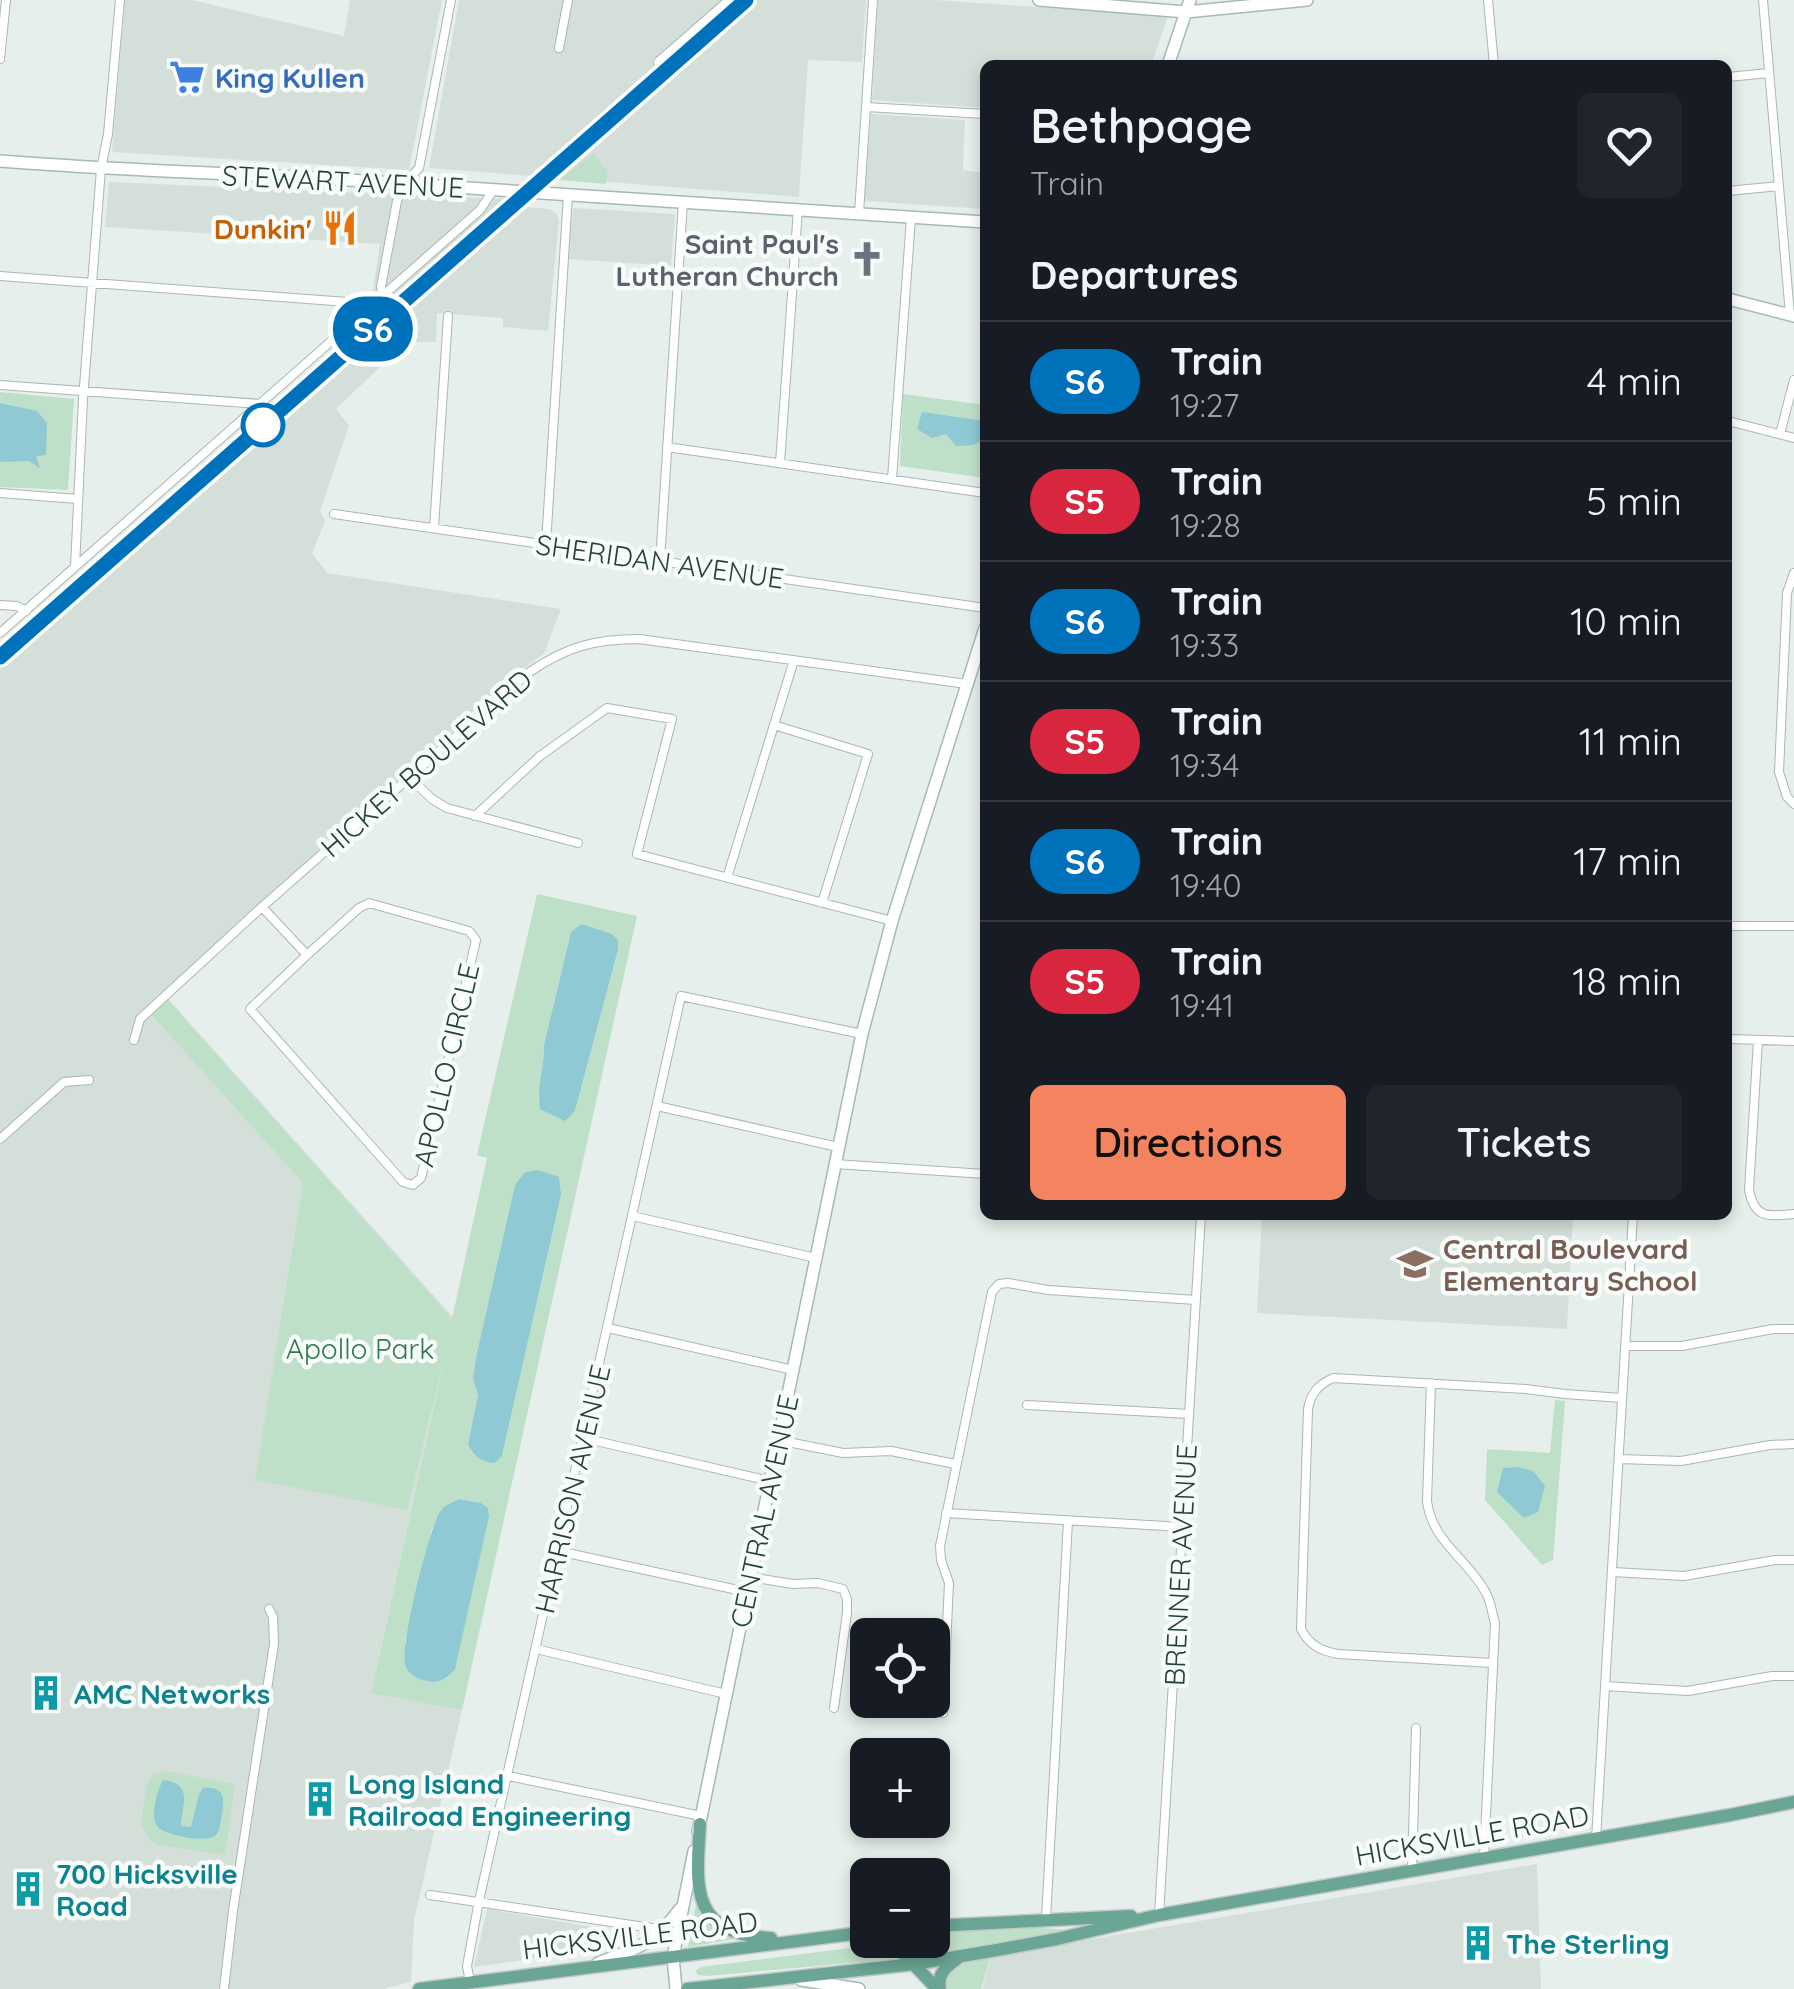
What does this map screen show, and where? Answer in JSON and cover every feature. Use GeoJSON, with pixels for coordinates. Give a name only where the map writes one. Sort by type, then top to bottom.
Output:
{"type":"FeatureCollection","features":[{"type":"Feature","properties":{"kind":"main road"},"geometry":{"type":"LineString","coordinates":[[1039,0],[1188,6],[1307,0]]}},
{"type":"Feature","properties":{"kind":"main road"},"geometry":{"type":"LineString","coordinates":[[1170,60],[1188,6]]}},
{"type":"Feature","properties":{"kind":"main road","name":"STEWART AVENUE"},"geometry":{"type":"LineString","coordinates":[[0,162],[494,189],[980,222]]}},
{"type":"Feature","properties":{"kind":"main road"},"geometry":{"type":"LineString","coordinates":[[1732,300],[1792,316]]}},
{"type":"Feature","properties":{"kind":"main road"},"geometry":{"type":"LineString","coordinates":[[892,921],[980,643]]}},
{"type":"Feature","properties":{"kind":"main road","name":"CENTRAL AVENUE"},"geometry":{"type":"LineString","coordinates":[[676,1989],[672,1957],[835,1164],[832,1146],[892,921]]}},
{"type":"Feature","properties":{"kind":"main road","name":"HICKSVILLE ROAD"},"geometry":{"type":"LineString","coordinates":[[687,1989],[962,1956],[1159,1915],[1794,1802]]}},
{"type":"Feature","properties":{"kind":"main road"},"geometry":{"type":"LineString","coordinates":[[701,1820],[697,1870],[699,1894],[707,1912],[744,1934],[809,1940]]}},
{"type":"Feature","properties":{"kind":"main road"},"geometry":{"type":"LineString","coordinates":[[588,1967],[647,1944],[665,1930],[683,1906]]}},
{"type":"Feature","properties":{"kind":"main road","name":"HICKSVILLE ROAD"},"geometry":{"type":"LineString","coordinates":[[950,1925],[1159,1915]]}},
{"type":"Feature","properties":{"kind":"main road","name":"HICKSVILLE ROAD"},"geometry":{"type":"LineString","coordinates":[[419,1989],[850,1935]]}},
{"type":"Feature","properties":{"kind":"main road"},"geometry":{"type":"LineString","coordinates":[[938,1989],[943,1971],[962,1956]]}},
{"type":"Feature","properties":{"kind":"main road"},"geometry":{"type":"LineString","coordinates":[[908,1958],[938,1989]]}},
{"type":"Feature","properties":{"kind":"main road"},"geometry":{"type":"LineString","coordinates":[[792,1978],[859,1989]]}},
{"type":"Feature","properties":{"kind":"street"},"geometry":{"type":"LineString","coordinates":[[0,59],[6,0]]}},
{"type":"Feature","properties":{"kind":"street"},"geometry":{"type":"LineString","coordinates":[[75,568],[84,390],[120,0]]}},
{"type":"Feature","properties":{"kind":"street"},"geometry":{"type":"LineString","coordinates":[[384,296],[381,288],[397,201],[404,184],[418,168],[451,0]]}},
{"type":"Feature","properties":{"kind":"street"},"geometry":{"type":"LineString","coordinates":[[559,48],[568,0]]}},
{"type":"Feature","properties":{"kind":"street"},"geometry":{"type":"LineString","coordinates":[[658,62],[729,0]]}},
{"type":"Feature","properties":{"kind":"street"},"geometry":{"type":"LineString","coordinates":[[859,214],[873,0]]}},
{"type":"Feature","properties":{"kind":"street"},"geometry":{"type":"LineString","coordinates":[[1488,0],[1494,60]]}},
{"type":"Feature","properties":{"kind":"street"},"geometry":{"type":"LineString","coordinates":[[1763,0],[1792,316]]}},
{"type":"Feature","properties":{"kind":"street"},"geometry":{"type":"LineString","coordinates":[[1732,77],[1769,74]]}},
{"type":"Feature","properties":{"kind":"street"},"geometry":{"type":"LineString","coordinates":[[866,107],[980,114]]}},
{"type":"Feature","properties":{"kind":"street"},"geometry":{"type":"LineString","coordinates":[[1732,191],[1779,186]]}},
{"type":"Feature","properties":{"kind":"street"},"geometry":{"type":"LineString","coordinates":[[0,634],[480,210],[494,189]]}},
{"type":"Feature","properties":{"kind":"street"},"geometry":{"type":"LineString","coordinates":[[546,544],[568,194]]}},
{"type":"Feature","properties":{"kind":"street"},"geometry":{"type":"LineString","coordinates":[[660,561],[683,202]]}},
{"type":"Feature","properties":{"kind":"street"},"geometry":{"type":"LineString","coordinates":[[780,463],[798,209]]}},
{"type":"Feature","properties":{"kind":"street"},"geometry":{"type":"LineString","coordinates":[[892,479],[911,218]]}},
{"type":"Feature","properties":{"kind":"street"},"geometry":{"type":"LineString","coordinates":[[0,276],[374,304]]}},
{"type":"Feature","properties":{"kind":"street"},"geometry":{"type":"LineString","coordinates":[[434,528],[448,316]]}},
{"type":"Feature","properties":{"kind":"street"},"geometry":{"type":"LineString","coordinates":[[1780,434],[1794,380]]}},
{"type":"Feature","properties":{"kind":"street"},"geometry":{"type":"LineString","coordinates":[[0,384],[261,404]]}},
{"type":"Feature","properties":{"kind":"street"},"geometry":{"type":"LineString","coordinates":[[1732,422],[1794,438]]}},
{"type":"Feature","properties":{"kind":"street"},"geometry":{"type":"LineString","coordinates":[[667,447],[980,492]]}},
{"type":"Feature","properties":{"kind":"street"},"geometry":{"type":"LineString","coordinates":[[0,493],[78,499]]}},
{"type":"Feature","properties":{"kind":"street","name":"SHERIDAN AVENUE"},"geometry":{"type":"LineString","coordinates":[[334,514],[980,607]]}},
{"type":"Feature","properties":{"kind":"street"},"geometry":{"type":"LineString","coordinates":[[1794,573],[1787,593],[1779,772],[1794,804]]}},
{"type":"Feature","properties":{"kind":"street"},"geometry":{"type":"LineString","coordinates":[[0,605],[26,611]]}},
{"type":"Feature","properties":{"kind":"street","name":"HICKEY BOULEVARD"},"geometry":{"type":"LineString","coordinates":[[134,1040],[140,1019],[262,907],[528,673],[561,652],[596,641],[639,638],[966,684]]}},
{"type":"Feature","properties":{"kind":"street"},"geometry":{"type":"LineString","coordinates":[[728,878],[794,660]]}},
{"type":"Feature","properties":{"kind":"street"},"geometry":{"type":"LineString","coordinates":[[475,816],[540,756],[607,708],[672,718],[637,854],[892,921]]}},
{"type":"Feature","properties":{"kind":"street"},"geometry":{"type":"LineString","coordinates":[[774,726],[868,754],[822,902]]}},
{"type":"Feature","properties":{"kind":"street"},"geometry":{"type":"LineString","coordinates":[[409,777],[447,808],[578,843]]}},
{"type":"Feature","properties":{"kind":"street","name":"APOLLO CIRCLE"},"geometry":{"type":"LineString","coordinates":[[369,903],[469,931],[476,940],[420,1178],[413,1185],[403,1182],[250,1009],[307,955],[369,903]]}},
{"type":"Feature","properties":{"kind":"street"},"geometry":{"type":"LineString","coordinates":[[262,907],[307,955]]}},
{"type":"Feature","properties":{"kind":"street"},"geometry":{"type":"LineString","coordinates":[[1732,926],[1794,926]]}},
{"type":"Feature","properties":{"kind":"street","name":"HARRISON AVENUE"},"geometry":{"type":"LineString","coordinates":[[470,1982],[467,1966],[479,1901],[681,996],[862,1034]]}},
{"type":"Feature","properties":{"kind":"street"},"geometry":{"type":"LineString","coordinates":[[1732,1039],[1794,1040]]}},
{"type":"Feature","properties":{"kind":"street"},"geometry":{"type":"LineString","coordinates":[[1758,1040],[1749,1190],[1756,1208],[1764,1214],[1794,1214]]}},
{"type":"Feature","properties":{"kind":"street"},"geometry":{"type":"LineString","coordinates":[[0,1139],[64,1082],[90,1080]]}},
{"type":"Feature","properties":{"kind":"street"},"geometry":{"type":"LineString","coordinates":[[657,1106],[832,1146]]}},
{"type":"Feature","properties":{"kind":"street"},"geometry":{"type":"LineString","coordinates":[[835,1164],[980,1174]]}},
{"type":"Feature","properties":{"kind":"street"},"geometry":{"type":"LineString","coordinates":[[632,1216],[816,1258]]}},
{"type":"Feature","properties":{"kind":"street","name":"BRENNER AVENUE"},"geometry":{"type":"LineString","coordinates":[[1159,1915],[1201,1220]]}},
{"type":"Feature","properties":{"kind":"street"},"geometry":{"type":"LineString","coordinates":[[1596,1839],[1633,1220]]}},
{"type":"Feature","properties":{"kind":"street"},"geometry":{"type":"LineString","coordinates":[[949,1618],[949,1583],[940,1546],[992,1292],[999,1284],[1008,1283],[1048,1290],[1196,1300]]}},
{"type":"Feature","properties":{"kind":"street"},"geometry":{"type":"LineString","coordinates":[[608,1328],[793,1370]]}},
{"type":"Feature","properties":{"kind":"street"},"geometry":{"type":"LineString","coordinates":[[1626,1346],[1682,1346],[1773,1328],[1794,1329]]}},
{"type":"Feature","properties":{"kind":"street"},"geometry":{"type":"LineString","coordinates":[[1492,1663],[1325,1652],[1307,1640],[1302,1629],[1310,1397],[1321,1384],[1333,1378],[1526,1388],[1622,1398]]}},
{"type":"Feature","properties":{"kind":"street"},"geometry":{"type":"LineString","coordinates":[[1431,1383],[1429,1514],[1436,1531],[1488,1596],[1495,1623],[1484,1858]]}},
{"type":"Feature","properties":{"kind":"street"},"geometry":{"type":"LineString","coordinates":[[1027,1404],[1189,1414]]}},
{"type":"Feature","properties":{"kind":"street"},"geometry":{"type":"LineString","coordinates":[[583,1438],[770,1480]]}},
{"type":"Feature","properties":{"kind":"street"},"geometry":{"type":"LineString","coordinates":[[778,1440],[842,1453],[891,1451],[955,1464]]}},
{"type":"Feature","properties":{"kind":"street"},"geometry":{"type":"LineString","coordinates":[[1619,1458],[1681,1462],[1794,1444]]}},
{"type":"Feature","properties":{"kind":"street"},"geometry":{"type":"LineString","coordinates":[[946,1513],[1182,1528]]}},
{"type":"Feature","properties":{"kind":"street"},"geometry":{"type":"LineString","coordinates":[[1046,1919],[1068,1520]]}},
{"type":"Feature","properties":{"kind":"street"},"geometry":{"type":"LineString","coordinates":[[558,1550],[747,1592]]}},
{"type":"Feature","properties":{"kind":"street"},"geometry":{"type":"LineString","coordinates":[[1612,1572],[1684,1576],[1794,1560]]}},
{"type":"Feature","properties":{"kind":"street"},"geometry":{"type":"LineString","coordinates":[[750,1576],[843,1589],[846,1613],[834,1708]]}},
{"type":"Feature","properties":{"kind":"street"},"geometry":{"type":"LineString","coordinates":[[224,1989],[274,1644],[269,1609]]}},
{"type":"Feature","properties":{"kind":"street"},"geometry":{"type":"LineString","coordinates":[[536,1649],[726,1694]]}},
{"type":"Feature","properties":{"kind":"street"},"geometry":{"type":"LineString","coordinates":[[1605,1686],[1688,1691],[1772,1676],[1794,1676]]}},
{"type":"Feature","properties":{"kind":"street"},"geometry":{"type":"LineString","coordinates":[[1412,1871],[1416,1728]]}},
{"type":"Feature","properties":{"kind":"street"},"geometry":{"type":"LineString","coordinates":[[508,1776],[701,1820]]}},
{"type":"Feature","properties":{"kind":"street"},"geometry":{"type":"LineString","coordinates":[[430,1895],[665,1930]]}},
{"type":"Feature","properties":{"kind":"shaded area"},"geometry":{"type":"Polygon","coordinates":[[[125,0],[192,0],[344,36],[350,0],[442,0],[409,170],[112,152],[125,0]]]}},
{"type":"Feature","properties":{"kind":"shaded area"},"geometry":{"type":"Polygon","coordinates":[[[459,0],[866,0],[862,62],[808,60],[799,197],[429,168],[459,0]]]}},
{"type":"Feature","properties":{"kind":"shaded area"},"geometry":{"type":"Polygon","coordinates":[[[878,0],[935,0],[1168,16],[1153,60],[980,60],[980,108],[872,100],[878,0]]]}},
{"type":"Feature","properties":{"kind":"shaded area"},"geometry":{"type":"Polygon","coordinates":[[[871,114],[965,120],[963,170],[980,172],[980,209],[864,201],[871,114]]]}},
{"type":"Feature","properties":{"kind":"shaded area"},"geometry":{"type":"Polygon","coordinates":[[[109,182],[507,199],[501,205],[549,209],[559,220],[548,331],[503,327],[503,318],[437,313],[436,342],[406,342],[336,409],[349,426],[320,511],[325,521],[312,553],[327,573],[561,609],[544,653],[508,680],[163,993],[453,1317],[371,1692],[462,1710],[414,1920],[411,1982],[383,1989],[0,1989],[0,643],[369,317],[380,244],[105,227],[109,182]]]}},
{"type":"Feature","properties":{"kind":"shaded area"},"geometry":{"type":"Polygon","coordinates":[[[573,208],[675,214],[671,266],[568,259],[573,208]]]}},
{"type":"Feature","properties":{"kind":"shaded area","name":"Central Boulevard Elementary School"},"geometry":{"type":"Polygon","coordinates":[[[1262,1220],[1573,1220],[1567,1329],[1257,1313],[1262,1220]]]}},
{"type":"Feature","properties":{"kind":"shaded area"},"geometry":{"type":"Polygon","coordinates":[[[1537,1864],[1541,1989],[982,1989],[991,1956],[1537,1864]]]}},
{"type":"Feature","properties":{"kind":"shaded area"},"geometry":{"type":"Polygon","coordinates":[[[487,1909],[598,1928],[595,1950],[474,1967],[487,1909]]]}},
{"type":"Feature","properties":{"kind":"green space"},"geometry":{"type":"Polygon","coordinates":[[[594,153],[607,171],[606,184],[559,180],[594,153]]]}},
{"type":"Feature","properties":{"kind":"green space"},"geometry":{"type":"Polygon","coordinates":[[[0,392],[74,399],[68,490],[0,487],[0,392]]]}},
{"type":"Feature","properties":{"kind":"green space"},"geometry":{"type":"Polygon","coordinates":[[[903,394],[980,404],[980,477],[900,466],[903,394]]]}},
{"type":"Feature","properties":{"kind":"green space","name":"Apollo Park"},"geometry":{"type":"Polygon","coordinates":[[[537,894],[637,916],[462,1710],[371,1693],[443,1364],[407,1510],[255,1480],[303,1183],[151,1014],[167,999],[452,1319],[487,1158],[477,1155],[537,894]],[[581,924],[571,932],[544,1045],[538,1100],[565,1120],[575,1111],[618,950],[618,940],[581,924]],[[525,1172],[515,1185],[473,1379],[478,1395],[468,1444],[495,1463],[502,1456],[561,1195],[525,1172]],[[459,1499],[432,1529],[405,1641],[405,1664],[434,1681],[447,1678],[488,1508],[459,1499]]]}},
{"type":"Feature","properties":{"kind":"green space"},"geometry":{"type":"Polygon","coordinates":[[[1555,1400],[1565,1401],[1553,1560],[1542,1565],[1485,1500],[1487,1449],[1550,1453],[1555,1400]]]}},
{"type":"Feature","properties":{"kind":"green space"},"geometry":{"type":"Polygon","coordinates":[[[165,1771],[235,1786],[225,1855],[157,1844],[149,1839],[141,1824],[146,1786],[153,1774],[165,1771]]]}},
{"type":"Feature","properties":{"kind":"green space"},"geometry":{"type":"Polygon","coordinates":[[[698,1894],[716,1927],[735,1939],[688,1947],[698,1894]]]}},
{"type":"Feature","properties":{"kind":"green space"},"geometry":{"type":"Polygon","coordinates":[[[1029,1927],[1069,1930],[950,1950],[950,1931],[1029,1927]]]}},
{"type":"Feature","properties":{"kind":"green space"},"geometry":{"type":"Polygon","coordinates":[[[850,1948],[850,1958],[893,1959],[707,1976],[695,1971],[701,1967],[850,1948]]]}},
{"type":"Feature","properties":{"kind":"green space"},"geometry":{"type":"Polygon","coordinates":[[[990,1958],[981,1989],[945,1989],[942,1976],[959,1963],[990,1958]]]}},
{"type":"Feature","properties":{"kind":"water"},"geometry":{"type":"Polygon","coordinates":[[[0,403],[37,411],[47,423],[46,455],[36,456],[40,468],[29,461],[0,462],[0,403]]]}},
{"type":"Feature","properties":{"kind":"water"},"geometry":{"type":"Polygon","coordinates":[[[922,412],[980,420],[980,440],[956,446],[946,434],[932,438],[917,429],[922,412]]]}},
{"type":"Feature","properties":{"kind":"water"},"geometry":{"type":"Polygon","coordinates":[[[581,924],[612,934],[618,940],[618,950],[575,1111],[565,1121],[540,1109],[539,1093],[544,1045],[571,932],[581,924]]]}},
{"type":"Feature","properties":{"kind":"water"},"geometry":{"type":"Polygon","coordinates":[[[538,1170],[559,1177],[561,1195],[502,1456],[495,1463],[478,1458],[468,1444],[478,1395],[473,1379],[476,1358],[515,1185],[525,1172],[538,1170]]]}},
{"type":"Feature","properties":{"kind":"water"},"geometry":{"type":"Polygon","coordinates":[[[1503,1468],[1533,1471],[1545,1486],[1538,1512],[1524,1518],[1497,1492],[1503,1468]]]}},
{"type":"Feature","properties":{"kind":"water"},"geometry":{"type":"Polygon","coordinates":[[[459,1499],[481,1503],[488,1508],[489,1516],[455,1669],[444,1679],[427,1681],[407,1669],[407,1635],[435,1523],[444,1508],[459,1499]]]}},
{"type":"Feature","properties":{"kind":"water"},"geometry":{"type":"Polygon","coordinates":[[[163,1780],[173,1782],[183,1791],[181,1826],[191,1827],[203,1788],[220,1792],[223,1807],[216,1835],[204,1839],[185,1837],[157,1826],[154,1810],[163,1780]]]}},
{"type":"Feature","properties":{"kind":"railway"},"geometry":{"type":"LineString","coordinates":[[0,665],[755,0]]}},
{"type":"Feature","properties":{"kind":"train","name":"S6"},"geometry":{"type":"LineString","coordinates":[[0,657],[746,0]]}},
{"type":"Feature","properties":{"kind":"place","name":"King Kullen"},"geometry":{"type":"Point","coordinates":[187,77]}},
{"type":"Feature","properties":{"kind":"place","name":"Dunkin'"},"geometry":{"type":"Point","coordinates":[340,228]}},
{"type":"Feature","properties":{"kind":"place","name":"Saint Paul's Lutheran Church"},"geometry":{"type":"Point","coordinates":[867,259]}},
{"type":"Feature","properties":{"kind":"place","name":"Central Boulevard Elementary School"},"geometry":{"type":"Point","coordinates":[1415,1264]}},
{"type":"Feature","properties":{"kind":"place","name":"AMC Networks"},"geometry":{"type":"Point","coordinates":[46,1693]}},
{"type":"Feature","properties":{"kind":"place","name":"Long Island Railroad Engineering"},"geometry":{"type":"Point","coordinates":[320,1799]}},
{"type":"Feature","properties":{"kind":"place","name":"700 Hicksville Road"},"geometry":{"type":"Point","coordinates":[28,1889]}},
{"type":"Feature","properties":{"kind":"place","name":"The Sterling"},"geometry":{"type":"Point","coordinates":[1478,1943]}}]}
